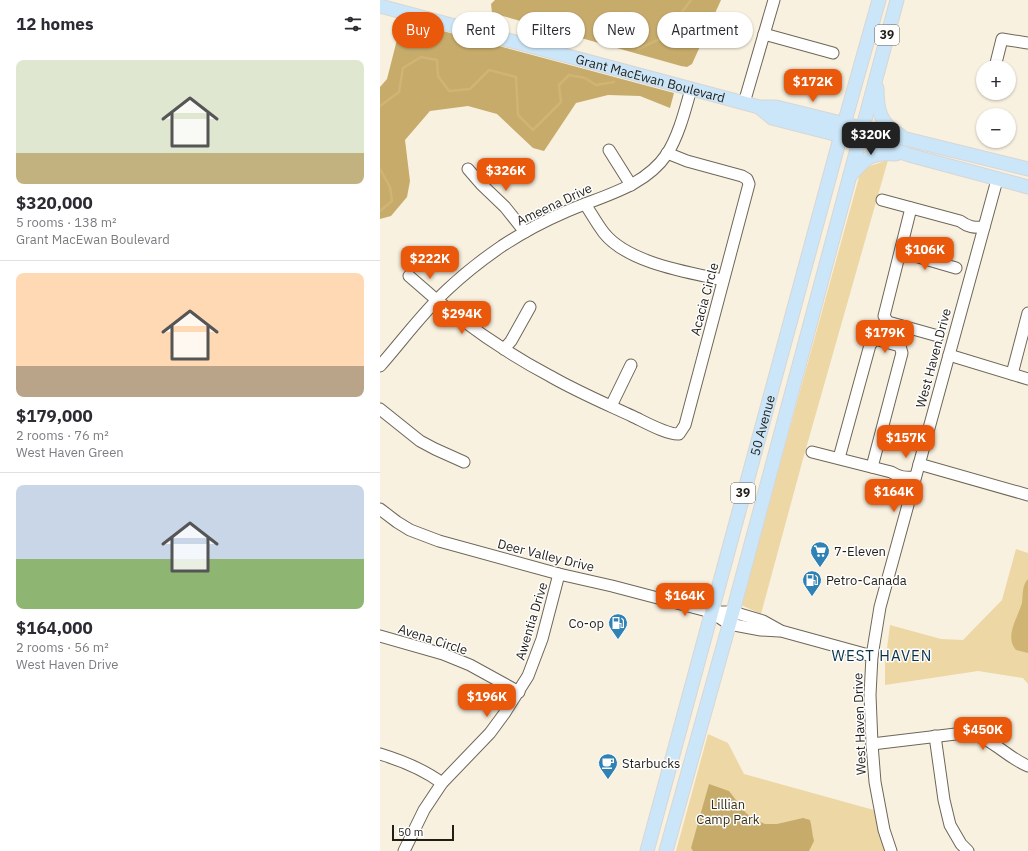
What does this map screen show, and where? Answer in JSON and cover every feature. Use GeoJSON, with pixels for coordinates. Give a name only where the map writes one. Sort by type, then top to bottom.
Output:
{"type":"FeatureCollection","features":[{"type":"Feature","properties":{"kind":"main road","name":"50 Avenue"},"geometry":{"type":"LineString","coordinates":[[647,851],[842,129],[879,0]]}},
{"type":"Feature","properties":{"kind":"main road","name":"50 Avenue"},"geometry":{"type":"LineString","coordinates":[[666,851],[731,618],[896,0]]}},
{"type":"Feature","properties":{"kind":"main road","name":"Grant MacEwan Boulevard"},"geometry":{"type":"LineString","coordinates":[[380,6],[759,107],[776,107],[860,134],[914,142],[1028,169]]}},
{"type":"Feature","properties":{"kind":"main road"},"geometry":{"type":"LineString","coordinates":[[878,69],[877,101],[880,114],[886,125],[891,130],[914,142]]}},
{"type":"Feature","properties":{"kind":"main road","name":"Grant MacEwan Boulevard"},"geometry":{"type":"LineString","coordinates":[[860,134],[889,148],[909,155],[997,180],[1028,187]]}},
{"type":"Feature","properties":{"kind":"main road"},"geometry":{"type":"LineString","coordinates":[[848,179],[861,164],[871,156],[885,153],[909,155]]}},
{"type":"Feature","properties":{"kind":"street"},"geometry":{"type":"LineString","coordinates":[[744,103],[774,0]]}},
{"type":"Feature","properties":{"kind":"street"},"geometry":{"type":"LineString","coordinates":[[764,34],[833,53]]}},
{"type":"Feature","properties":{"kind":"street"},"geometry":{"type":"LineString","coordinates":[[997,60],[1002,40],[1028,43]]}},
{"type":"Feature","properties":{"kind":"street","name":"Ameena Drive"},"geometry":{"type":"LineString","coordinates":[[380,366],[436,301],[476,265],[525,232],[559,214],[615,193],[631,185],[648,173],[667,153],[680,125],[691,88]]}},
{"type":"Feature","properties":{"kind":"street"},"geometry":{"type":"LineString","coordinates":[[609,150],[631,185]]}},
{"type":"Feature","properties":{"kind":"street","name":"Acacia Circle"},"geometry":{"type":"LineString","coordinates":[[436,301],[460,320],[504,349],[550,376],[611,406],[672,433],[679,434],[685,425],[749,184],[747,179],[742,176],[687,162],[667,153]]}},
{"type":"Feature","properties":{"kind":"street"},"geometry":{"type":"LineString","coordinates":[[468,169],[505,207],[525,232]]}},
{"type":"Feature","properties":{"kind":"street","name":"West Haven Drive"},"geometry":{"type":"LineString","coordinates":[[891,851],[884,830],[876,789],[870,695],[872,656],[880,607],[997,180]]}},
{"type":"Feature","properties":{"kind":"street"},"geometry":{"type":"LineString","coordinates":[[882,200],[960,221],[969,220],[984,227]]}},
{"type":"Feature","properties":{"kind":"street"},"geometry":{"type":"LineString","coordinates":[[585,204],[604,233],[617,245],[633,255],[673,269],[723,280]]}},
{"type":"Feature","properties":{"kind":"street"},"geometry":{"type":"LineString","coordinates":[[912,208],[884,316],[888,322],[938,336]]}},
{"type":"Feature","properties":{"kind":"street"},"geometry":{"type":"LineString","coordinates":[[901,252],[956,268]]}},
{"type":"Feature","properties":{"kind":"street"},"geometry":{"type":"LineString","coordinates":[[409,276],[436,301]]}},
{"type":"Feature","properties":{"kind":"street"},"geometry":{"type":"LineString","coordinates":[[504,349],[511,341],[530,307]]}},
{"type":"Feature","properties":{"kind":"street"},"geometry":{"type":"LineString","coordinates":[[1012,374],[1028,313]]}},
{"type":"Feature","properties":{"kind":"street"},"geometry":{"type":"LineString","coordinates":[[839,458],[870,345],[875,339],[900,346],[902,354],[872,467]]}},
{"type":"Feature","properties":{"kind":"street"},"geometry":{"type":"LineString","coordinates":[[949,355],[1028,379]]}},
{"type":"Feature","properties":{"kind":"street"},"geometry":{"type":"LineString","coordinates":[[611,406],[631,365]]}},
{"type":"Feature","properties":{"kind":"street"},"geometry":{"type":"LineString","coordinates":[[380,409],[420,441],[464,462]]}},
{"type":"Feature","properties":{"kind":"street"},"geometry":{"type":"LineString","coordinates":[[812,452],[891,472],[900,470],[915,477]]}},
{"type":"Feature","properties":{"kind":"street"},"geometry":{"type":"LineString","coordinates":[[919,464],[1028,495]]}},
{"type":"Feature","properties":{"kind":"street","name":"Deer Valley Drive"},"geometry":{"type":"LineString","coordinates":[[380,509],[397,522],[424,536],[559,574],[612,586],[731,618],[763,621],[781,631],[872,656]]}},
{"type":"Feature","properties":{"kind":"street","name":"Awentia Drive"},"geometry":{"type":"LineString","coordinates":[[404,851],[424,810],[442,783],[490,733],[519,692],[528,676],[536,656],[559,574]]}},
{"type":"Feature","properties":{"kind":"street","name":"Avena Circle"},"geometry":{"type":"LineString","coordinates":[[380,636],[450,657],[470,665],[519,692]]}},
{"type":"Feature","properties":{"kind":"street"},"geometry":{"type":"LineString","coordinates":[[872,744],[964,733],[975,734],[984,737],[1028,766]]}},
{"type":"Feature","properties":{"kind":"street"},"geometry":{"type":"LineString","coordinates":[[935,736],[944,800],[950,825],[960,844],[968,851]]}},
{"type":"Feature","properties":{"kind":"street"},"geometry":{"type":"LineString","coordinates":[[380,754],[412,765],[428,773],[442,783]]}},
{"type":"Feature","properties":{"kind":"green space"},"geometry":{"type":"Polygon","coordinates":[[[495,0],[721,0],[716,12],[657,12],[657,48],[699,48],[692,64],[687,67],[617,48],[649,48],[649,12],[593,12],[593,41],[585,39],[585,12],[517,12],[517,20],[509,18],[509,12],[492,12],[491,4],[495,0]]]}},
{"type":"Feature","properties":{"kind":"green space"},"geometry":{"type":"Polygon","coordinates":[[[444,31],[452,33],[452,48],[506,48],[674,93],[670,108],[640,96],[608,95],[576,103],[544,151],[533,148],[497,114],[468,106],[430,111],[405,140],[410,181],[407,197],[391,216],[380,219],[380,87],[387,79],[395,48],[444,48],[444,31]]]}},
{"type":"Feature","properties":{"kind":"green space"},"geometry":{"type":"Polygon","coordinates":[[[888,160],[803,459],[761,614],[741,605],[861,170],[888,160]]]}},
{"type":"Feature","properties":{"kind":"green space"},"geometry":{"type":"Polygon","coordinates":[[[1016,549],[1028,553],[1028,684],[1023,678],[978,671],[885,685],[885,664],[890,625],[941,639],[963,640],[1002,600],[1016,549]]]}},
{"type":"Feature","properties":{"kind":"green space","name":"Lillian Camp Park"},"geometry":{"type":"Polygon","coordinates":[[[708,734],[728,743],[744,774],[881,812],[893,851],[676,851],[708,734]]]}},
{"type":"Feature","properties":{"kind":"green space"},"geometry":{"type":"Polygon","coordinates":[[[709,784],[729,791],[746,813],[753,819],[765,824],[777,824],[803,818],[810,820],[814,841],[809,851],[693,851],[691,848],[709,784]]]}},
{"type":"Feature","properties":{"kind":"shaded area"},"geometry":{"type":"Polygon","coordinates":[[[1028,579],[1028,653],[1016,650],[1011,639],[1013,627],[1022,603],[1024,587],[1028,579]]]}},
{"type":"Feature","properties":{"kind":"waterway"},"geometry":{"type":"LineString","coordinates":[[638,49],[675,32],[682,12],[691,0]]}},
{"type":"Feature","properties":{"kind":"waterway"},"geometry":{"type":"LineString","coordinates":[[380,106],[399,92],[403,68],[421,57],[437,60],[438,76],[449,91],[470,89],[489,70],[516,77],[518,115],[533,130],[561,102],[559,85],[569,75],[585,78],[596,85],[614,82]]}},
{"type":"Feature","properties":{"kind":"waterway"},"geometry":{"type":"LineString","coordinates":[[380,169],[390,187],[392,201],[380,211]]}},
{"type":"Feature","properties":{"kind":"place","name":"7-Eleven"},"geometry":{"type":"Point","coordinates":[820,568]}},
{"type":"Feature","properties":{"kind":"place","name":"Petro-Canada"},"geometry":{"type":"Point","coordinates":[812,597]}},
{"type":"Feature","properties":{"kind":"place","name":"Co-op"},"geometry":{"type":"Point","coordinates":[618,640]}},
{"type":"Feature","properties":{"kind":"place","name":"Starbucks"},"geometry":{"type":"Point","coordinates":[608,780]}},
{"type":"Feature","properties":{"kind":"district","name":"WEST HAVEN"},"geometry":{"type":"Point","coordinates":[882,656]}}]}
